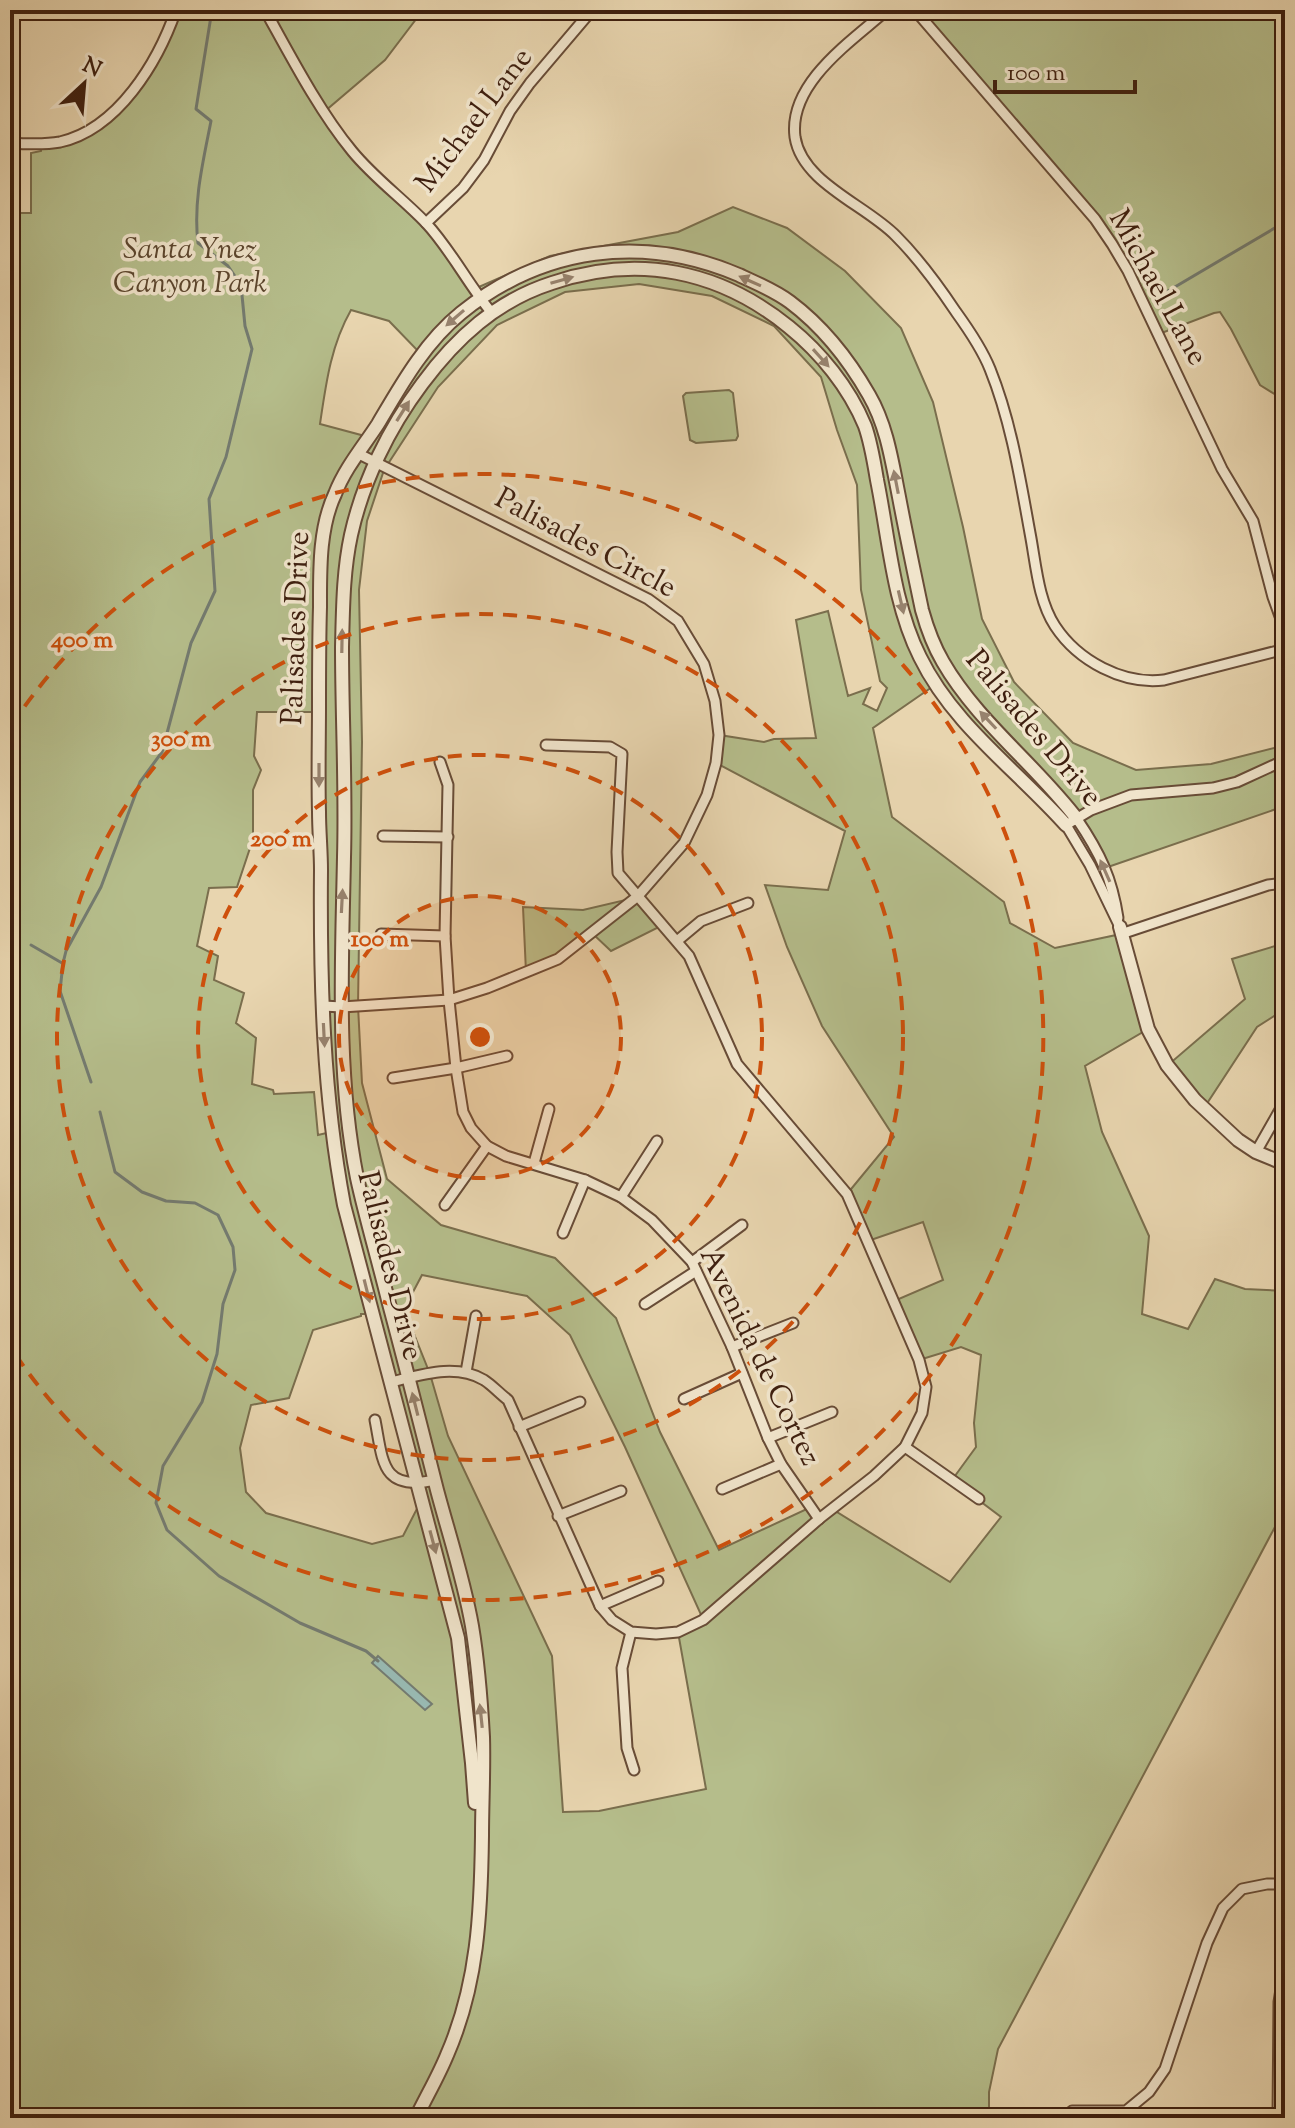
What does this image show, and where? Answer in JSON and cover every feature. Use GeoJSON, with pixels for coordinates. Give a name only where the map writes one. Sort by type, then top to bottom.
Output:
{"type":"FeatureCollection","features":[{"type":"Feature","properties":{"kind":"street"},"geometry":{"type":"LineString","coordinates":[[10,143],[61,142],[78,136],[114,112],[137,85],[157,52],[176,10]]}},
{"type":"Feature","properties":{"kind":"street"},"geometry":{"type":"LineString","coordinates":[[265,10],[350,149],[376,178],[426,223],[491,312]]}},
{"type":"Feature","properties":{"kind":"street","name":"Michael Lane"},"geometry":{"type":"LineString","coordinates":[[426,223],[463,188],[484,160],[510,111],[530,83],[592,10]]}},
{"type":"Feature","properties":{"kind":"street"},"geometry":{"type":"LineString","coordinates":[[887,10],[809,84],[798,105],[795,138],[806,164],[820,180],[894,233],[927,269],[989,365],[1003,404],[1041,592],[1054,625],[1089,660],[1111,672],[1150,682],[1285,649]]}},
{"type":"Feature","properties":{"kind":"street","name":"Michael Lane"},"geometry":{"type":"LineString","coordinates":[[915,10],[1095,219],[1112,244],[1153,321],[1222,469],[1253,521],[1285,630]]}},
{"type":"Feature","properties":{"kind":"street","name":"Palisades Drive"},"geometry":{"type":"LineString","coordinates":[[481,1906],[472,1763],[458,1638],[344,1205],[332,1139],[324,1039],[319,814],[321,553],[333,496],[391,399],[441,331],[461,312],[520,276],[558,262],[599,253],[644,251],[714,265],[785,298],[806,314],[838,349],[869,395],[884,427],[922,610],[942,661],[959,687],[1054,791],[1106,870],[1148,1029],[1167,1065],[1214,1119],[1238,1140],[1256,1152],[1285,1164]]}},
{"type":"Feature","properties":{"kind":"street","name":"Palisades Drive"},"geometry":{"type":"LineString","coordinates":[[416,2118],[448,2053],[465,2001],[475,1956],[481,1906],[483,1733],[468,1605],[368,1227],[350,1136],[342,1061],[344,579],[357,513],[383,445],[400,415],[437,363],[470,328],[491,312],[540,287],[602,271],[666,271],[693,276],[744,295],[759,304],[804,340],[834,373],[866,429],[901,607],[919,657],[948,703],[1072,822]]}},
{"type":"Feature","properties":{"kind":"street","name":"Palisades Circle"},"geometry":{"type":"LineString","coordinates":[[323,1006],[449,1000],[558,959],[638,896],[684,843],[707,795],[716,763],[719,735],[715,701],[704,664],[678,621],[648,599],[357,453]]}},
{"type":"Feature","properties":{"kind":"street"},"geometry":{"type":"LineString","coordinates":[[391,1382],[446,1370],[466,1372],[485,1380],[508,1400],[600,1606],[612,1620],[631,1632],[656,1634],[678,1632],[703,1620],[905,1447],[922,1413],[926,1387],[919,1360],[847,1194],[737,1064],[689,956],[618,873],[622,754],[610,747],[546,745]]}},
{"type":"Feature","properties":{"kind":"street"},"geometry":{"type":"LineString","coordinates":[[1072,822],[1091,810],[1131,795],[1213,788],[1237,782],[1285,760]]}},
{"type":"Feature","properties":{"kind":"street"},"geometry":{"type":"LineString","coordinates":[[440,762],[448,785],[445,936],[456,1068],[463,1112],[471,1128],[487,1146],[445,1205]]}},
{"type":"Feature","properties":{"kind":"street"},"geometry":{"type":"LineString","coordinates":[[383,836],[448,837]]}},
{"type":"Feature","properties":{"kind":"street"},"geometry":{"type":"LineString","coordinates":[[1120,930],[1268,885],[1284,883]]}},
{"type":"Feature","properties":{"kind":"street"},"geometry":{"type":"LineString","coordinates":[[677,941],[701,921],[748,903]]}},
{"type":"Feature","properties":{"kind":"street"},"geometry":{"type":"LineString","coordinates":[[381,934],[445,936]]}},
{"type":"Feature","properties":{"kind":"street"},"geometry":{"type":"LineString","coordinates":[[393,1078],[507,1056]]}},
{"type":"Feature","properties":{"kind":"street"},"geometry":{"type":"LineString","coordinates":[[1256,1152],[1285,1101]]}},
{"type":"Feature","properties":{"kind":"street"},"geometry":{"type":"LineString","coordinates":[[534,1163],[549,1109]]}},
{"type":"Feature","properties":{"kind":"street"},"geometry":{"type":"LineString","coordinates":[[332,1139],[350,1136]]}},
{"type":"Feature","properties":{"kind":"street"},"geometry":{"type":"LineString","coordinates":[[621,1197],[657,1141]]}},
{"type":"Feature","properties":{"kind":"street","name":"Avenida de Cortez"},"geometry":{"type":"LineString","coordinates":[[487,1146],[506,1156],[585,1180],[621,1197],[652,1220],[694,1266],[732,1347],[768,1438],[781,1464],[819,1519]]}},
{"type":"Feature","properties":{"kind":"street"},"geometry":{"type":"LineString","coordinates":[[563,1233],[585,1180]]}},
{"type":"Feature","properties":{"kind":"street"},"geometry":{"type":"LineString","coordinates":[[645,1304],[742,1225]]}},
{"type":"Feature","properties":{"kind":"street"},"geometry":{"type":"LineString","coordinates":[[466,1372],[476,1316]]}},
{"type":"Feature","properties":{"kind":"street"},"geometry":{"type":"LineString","coordinates":[[732,1347],[793,1323]]}},
{"type":"Feature","properties":{"kind":"street"},"geometry":{"type":"LineString","coordinates":[[684,1399],[742,1373]]}},
{"type":"Feature","properties":{"kind":"street"},"geometry":{"type":"LineString","coordinates":[[519,1427],[580,1402]]}},
{"type":"Feature","properties":{"kind":"street"},"geometry":{"type":"LineString","coordinates":[[768,1438],[832,1412]]}},
{"type":"Feature","properties":{"kind":"street"},"geometry":{"type":"LineString","coordinates":[[375,1420],[384,1468],[391,1476],[418,1484],[435,1480]]}},
{"type":"Feature","properties":{"kind":"street"},"geometry":{"type":"LineString","coordinates":[[905,1447],[979,1499]]}},
{"type":"Feature","properties":{"kind":"street"},"geometry":{"type":"LineString","coordinates":[[722,1489],[781,1464]]}},
{"type":"Feature","properties":{"kind":"street"},"geometry":{"type":"LineString","coordinates":[[558,1516],[621,1491]]}},
{"type":"Feature","properties":{"kind":"street"},"geometry":{"type":"LineString","coordinates":[[600,1606],[658,1581]]}},
{"type":"Feature","properties":{"kind":"street"},"geometry":{"type":"LineString","coordinates":[[631,1632],[622,1668],[627,1748],[634,1770]]}},
{"type":"Feature","properties":{"kind":"street"},"geometry":{"type":"LineString","coordinates":[[1072,2111],[1126,2111],[1149,2092],[1165,2069],[1207,1943],[1223,1908],[1242,1889],[1285,1884]]}},
{"type":"Feature","properties":{"kind":"street"},"geometry":{"type":"LineString","coordinates":[[1278,2118],[1279,2002],[1285,1964]]}},
{"type":"Feature","properties":{"kind":"green space","name":"Santa Ynez Canyon Park"},"geometry":{"type":"Polygon","coordinates":[[[174,10],[423,10],[385,60],[324,112],[376,182],[424,225],[472,290],[550,256],[678,232],[733,207],[787,228],[845,271],[901,328],[933,402],[982,619],[1014,682],[1073,743],[1136,770],[1211,764],[1278,747],[1285,752],[1285,806],[1105,868],[1077,820],[1066,825],[935,685],[873,728],[892,817],[1004,902],[1010,923],[1055,948],[1121,934],[1148,1029],[1085,1066],[1102,1132],[1149,1236],[1142,1314],[1188,1329],[1215,1279],[1245,1289],[1285,1291],[1285,1508],[998,2049],[989,2092],[989,2118],[10,2118],[10,213],[31,213],[31,153],[41,151],[41,144],[77,134],[110,112],[136,81],[174,10]],[[639,284],[565,292],[497,325],[438,387],[384,470],[367,521],[359,590],[362,742],[358,1006],[362,1083],[387,1179],[441,1225],[555,1258],[616,1318],[660,1432],[719,1550],[811,1507],[819,1519],[832,1509],[950,1582],[1001,1517],[952,1480],[976,1447],[974,1423],[981,1355],[961,1347],[919,1360],[894,1301],[943,1280],[923,1222],[868,1241],[847,1194],[894,1137],[822,1026],[787,947],[765,885],[828,890],[845,831],[716,763],[719,735],[764,742],[816,738],[796,620],[828,611],[848,696],[870,688],[863,704],[877,711],[887,688],[880,681],[861,590],[857,485],[821,377],[774,326],[712,296],[639,284]],[[351,310],[330,365],[320,424],[365,436],[421,354],[389,321],[351,310]],[[257,712],[254,756],[261,770],[253,790],[253,839],[237,887],[209,888],[197,946],[218,956],[214,980],[244,993],[236,1023],[256,1038],[252,1084],[273,1090],[274,1094],[314,1092],[318,1135],[331,1132],[326,1075],[323,712],[257,712]],[[422,1275],[404,1309],[430,1374],[448,1436],[552,1656],[563,1812],[599,1811],[706,1789],[678,1632],[703,1619],[570,1335],[527,1296],[422,1275]],[[361,1314],[313,1330],[289,1398],[251,1405],[240,1448],[246,1492],[266,1513],[372,1544],[403,1536],[422,1499],[373,1314],[361,1314]]]}},
{"type":"Feature","properties":{"kind":"green space"},"geometry":{"type":"Polygon","coordinates":[[[915,10],[1285,10],[1285,404],[1260,385],[1220,312],[1159,334],[1112,244],[915,10]]]}},
{"type":"Feature","properties":{"kind":"green space"},"geometry":{"type":"Polygon","coordinates":[[[729,390],[733,393],[736,440],[696,443],[690,440],[683,396],[686,393],[729,390]]]}},
{"type":"Feature","properties":{"kind":"green space"},"geometry":{"type":"Polygon","coordinates":[[[638,897],[663,925],[611,951],[592,933],[558,959],[526,972],[523,907],[583,910],[638,897]]]}},
{"type":"Feature","properties":{"kind":"green space"},"geometry":{"type":"Polygon","coordinates":[[[1285,943],[1285,1009],[1257,1027],[1204,1108],[1168,1065],[1245,999],[1232,959],[1285,943]]]}},
{"type":"Feature","properties":{"kind":"water"},"geometry":{"type":"Polygon","coordinates":[[[378,1656],[432,1704],[425,1710],[372,1663],[378,1656]]]}},
{"type":"Feature","properties":{"kind":"waterway"},"geometry":{"type":"LineString","coordinates":[[91,1082],[60,991],[63,963],[66,951],[101,887],[140,782],[162,752],[191,643],[215,591],[209,499],[226,457],[252,349],[245,326],[241,285],[228,266],[198,243],[198,197],[211,121],[196,109],[212,10]]}},
{"type":"Feature","properties":{"kind":"waterway"},"geometry":{"type":"LineString","coordinates":[[1163,294],[1285,222]]}},
{"type":"Feature","properties":{"kind":"waterway"},"geometry":{"type":"LineString","coordinates":[[10,932],[17,937]]}},
{"type":"Feature","properties":{"kind":"waterway"},"geometry":{"type":"LineString","coordinates":[[31,945],[62,963]]}},
{"type":"Feature","properties":{"kind":"waterway"},"geometry":{"type":"LineString","coordinates":[[100,1112],[115,1172],[142,1192],[166,1201],[195,1203],[218,1215],[233,1247],[235,1270],[223,1304],[217,1354],[202,1402],[163,1466],[156,1503],[167,1530],[219,1576],[300,1623],[366,1651],[378,1661]]}}]}
